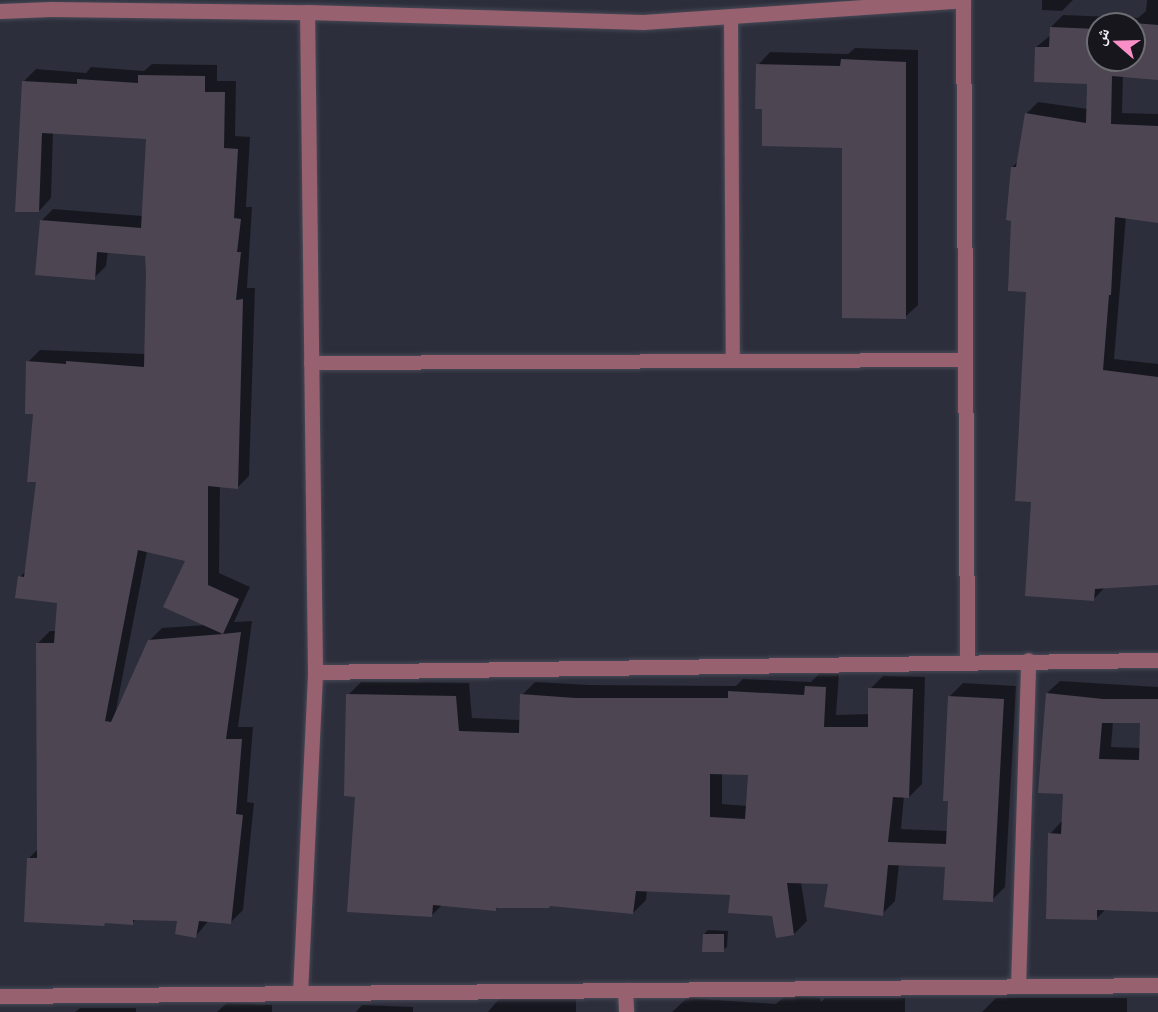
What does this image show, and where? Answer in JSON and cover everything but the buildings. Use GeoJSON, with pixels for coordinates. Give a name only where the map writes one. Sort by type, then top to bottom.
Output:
{"type":"FeatureCollection","features":[{"type":"Feature","properties":{"kind":"street"},"geometry":{"type":"LineString","coordinates":[[0,11],[51,4],[643,22],[963,0],[966,662]]}},
{"type":"Feature","properties":{"kind":"street"},"geometry":{"type":"LineString","coordinates":[[300,993],[315,672],[307,12]]}},
{"type":"Feature","properties":{"kind":"street"},"geometry":{"type":"LineString","coordinates":[[315,672],[1028,660],[1158,660]]}},
{"type":"Feature","properties":{"kind":"street"},"geometry":{"type":"LineString","coordinates":[[1018,986],[1028,660]]}},
{"type":"Feature","properties":{"kind":"street"},"geometry":{"type":"LineString","coordinates":[[0,996],[1158,985]]}},
{"type":"Feature","properties":{"kind":"street"},"geometry":{"type":"LineString","coordinates":[[625,990],[626,1012]]}},
{"type":"Feature","properties":{"kind":"lane"},"geometry":{"type":"LineString","coordinates":[[731,16],[733,361]]}},
{"type":"Feature","properties":{"kind":"lane"},"geometry":{"type":"LineString","coordinates":[[311,363],[965,360]]}}]}
